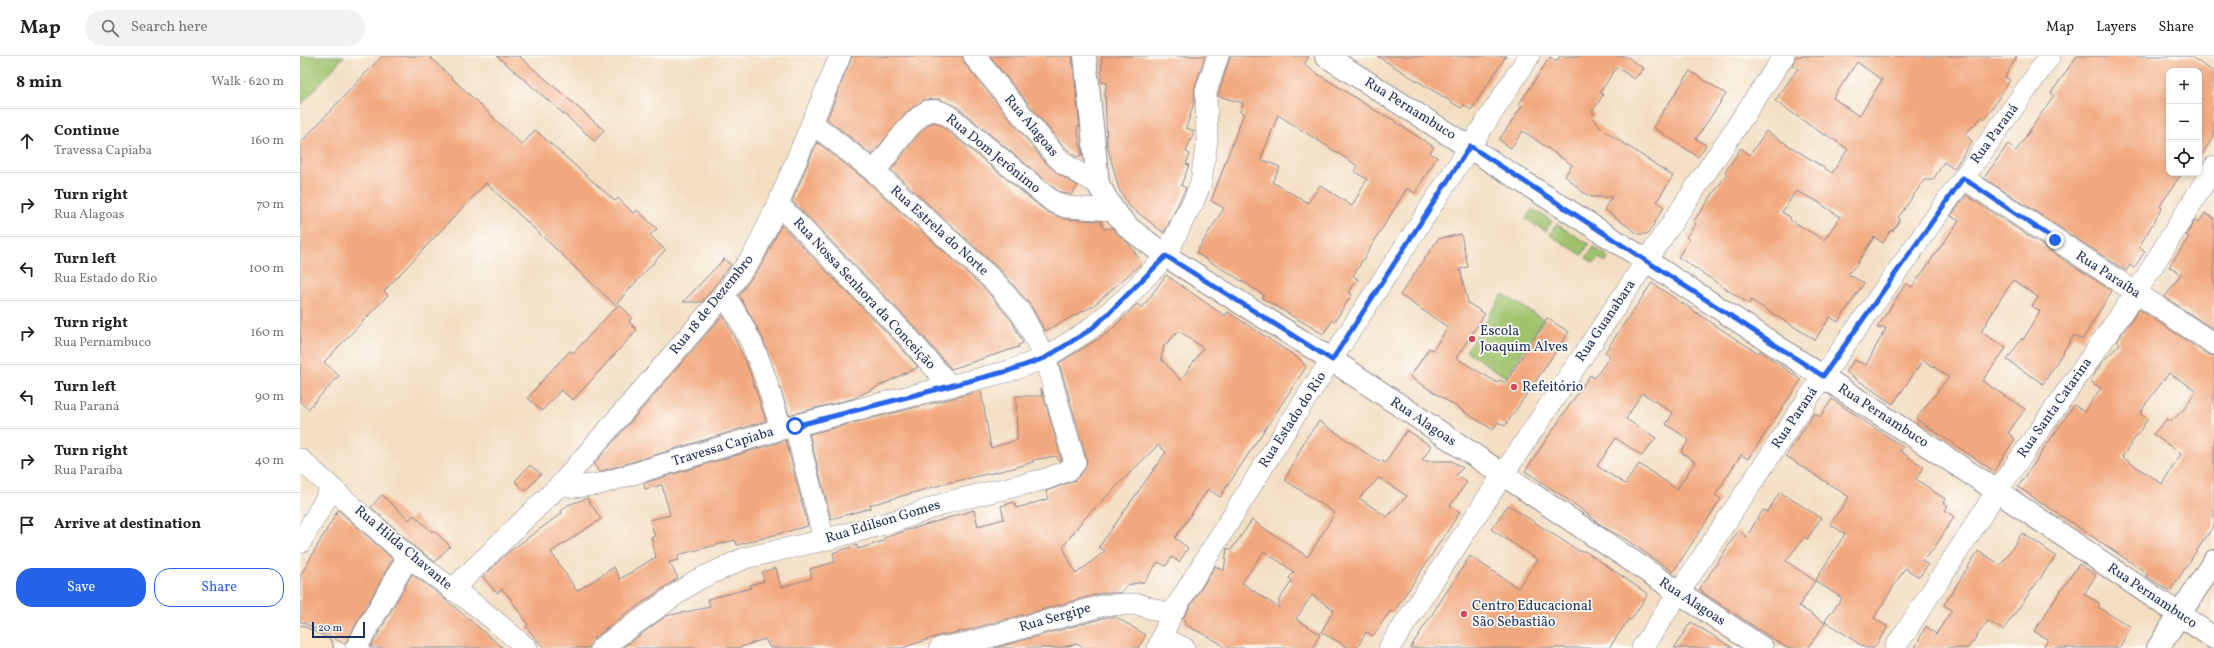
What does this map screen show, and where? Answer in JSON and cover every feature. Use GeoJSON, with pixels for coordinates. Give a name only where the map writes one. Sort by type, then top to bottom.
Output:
{"type":"FeatureCollection","features":[{"type":"Feature","properties":{"kind":"main road"},"geometry":{"type":"LineString","coordinates":[[300,637],[322,648]]}},
{"type":"Feature","properties":{"kind":"street","name":"Rua 18 de Dezembro"},"geometry":{"type":"LineString","coordinates":[[561,484],[724,295],[754,254],[778,204],[840,56]]}},
{"type":"Feature","properties":{"kind":"street","name":"Rua Alagoas"},"geometry":{"type":"LineString","coordinates":[[974,56],[1054,154],[1064,164],[1098,184]]}},
{"type":"Feature","properties":{"kind":"street","name":"Rua Alagoas"},"geometry":{"type":"LineString","coordinates":[[1085,56],[1098,184],[1113,210],[1129,228],[1166,256],[1332,360],[1502,476],[1762,648]]}},
{"type":"Feature","properties":{"kind":"street","name":"Travessa Capiaba"},"geometry":{"type":"LineString","coordinates":[[561,484],[574,487],[600,484],[788,427],[1008,371],[1045,358],[1090,330],[1166,256],[1186,214],[1193,204],[1202,182],[1206,140],[1206,91],[1218,56]]}},
{"type":"Feature","properties":{"kind":"street","name":"Rua Pernambuco"},"geometry":{"type":"LineString","coordinates":[[1326,56],[1470,146],[1823,376],[1997,491],[2214,638]]}},
{"type":"Feature","properties":{"kind":"street","name":"Rua Estado do Rio"},"geometry":{"type":"LineString","coordinates":[[1161,643],[1171,615],[1292,420],[1529,56]]}},
{"type":"Feature","properties":{"kind":"street","name":"Rua Guanabara"},"geometry":{"type":"LineString","coordinates":[[1390,648],[1502,476],[1784,56]]}},
{"type":"Feature","properties":{"kind":"street","name":"Rua Paraná"},"geometry":{"type":"LineString","coordinates":[[1642,648],[1823,376],[1963,178],[1992,140],[2050,56]]}},
{"type":"Feature","properties":{"kind":"street","name":"Rua Dom Jerônimo"},"geometry":{"type":"LineString","coordinates":[[875,172],[920,116],[931,110],[940,111],[949,116],[1052,201],[1066,207],[1113,210]]}},
{"type":"Feature","properties":{"kind":"street","name":"Rua Estrela do Norte"},"geometry":{"type":"LineString","coordinates":[[812,123],[875,172],[995,282],[1022,314],[1045,358]]}},
{"type":"Feature","properties":{"kind":"street","name":"Rua Santa Catarina"},"geometry":{"type":"LineString","coordinates":[[1895,648],[1997,491],[2136,293],[2214,167]]}},
{"type":"Feature","properties":{"kind":"street","name":"Rua Paraíba"},"geometry":{"type":"LineString","coordinates":[[1963,178],[2214,344]]}},
{"type":"Feature","properties":{"kind":"street","name":"Rua Nossa Senhora da Conceição"},"geometry":{"type":"LineString","coordinates":[[778,204],[907,336],[949,385]]}},
{"type":"Feature","properties":{"kind":"street"},"geometry":{"type":"LineString","coordinates":[[724,295],[750,336],[766,379],[788,427],[824,540]]}},
{"type":"Feature","properties":{"kind":"street","name":"Rua Edilson Gomes"},"geometry":{"type":"LineString","coordinates":[[601,648],[695,581],[745,558],[824,540],[895,521],[952,501],[1046,479],[1073,467],[1075,460],[1045,358]]}},
{"type":"Feature","properties":{"kind":"street","name":"Rua Hilda Chavante"},"geometry":{"type":"LineString","coordinates":[[300,459],[408,557],[452,590],[478,607],[527,648]]}},
{"type":"Feature","properties":{"kind":"street"},"geometry":{"type":"LineString","coordinates":[[452,590],[561,484]]}},
{"type":"Feature","properties":{"kind":"street"},"geometry":{"type":"LineString","coordinates":[[300,543],[332,488]]}},
{"type":"Feature","properties":{"kind":"street"},"geometry":{"type":"LineString","coordinates":[[356,648],[408,557]]}},
{"type":"Feature","properties":{"kind":"street"},"geometry":{"type":"LineString","coordinates":[[2158,648],[2214,561]]}},
{"type":"Feature","properties":{"kind":"street","name":"Rua Sergipe"},"geometry":{"type":"LineString","coordinates":[[940,648],[967,643],[1078,611],[1112,604],[1138,604],[1171,615]]}},
{"type":"Feature","properties":{"kind":"street"},"geometry":{"type":"LineString","coordinates":[[1161,643],[1184,648]]}},
{"type":"Feature","properties":{"kind":"green space"},"geometry":{"type":"Polygon","coordinates":[[[300,56],[344,56],[300,106],[300,56]]]}},
{"type":"Feature","properties":{"kind":"green space"},"geometry":{"type":"Polygon","coordinates":[[[1532,209],[1552,221],[1546,231],[1526,219],[1532,209]]]}},
{"type":"Feature","properties":{"kind":"green space"},"geometry":{"type":"Polygon","coordinates":[[[1556,224],[1589,244],[1582,255],[1550,235],[1556,224]]]}},
{"type":"Feature","properties":{"kind":"green space"},"geometry":{"type":"Polygon","coordinates":[[[1593,247],[1609,257],[1606,262],[1598,258],[1594,263],[1586,258],[1593,247]]]}},
{"type":"Feature","properties":{"kind":"green space"},"geometry":{"type":"Polygon","coordinates":[[[1503,294],[1544,320],[1506,377],[1466,351],[1503,294]]]}},
{"type":"Feature","properties":{"kind":"building"},"geometry":{"type":"Polygon","coordinates":[[[382,56],[429,56],[522,145],[535,130],[615,201],[618,198],[634,214],[637,210],[657,229],[650,235],[665,250],[615,305],[486,183],[384,291],[388,295],[324,362],[339,376],[308,409],[300,402],[300,143],[382,56]]]}},
{"type":"Feature","properties":{"kind":"building"},"geometry":{"type":"Polygon","coordinates":[[[497,56],[519,56],[604,130],[595,141],[497,56]]]}},
{"type":"Feature","properties":{"kind":"building"},"geometry":{"type":"Polygon","coordinates":[[[852,56],[962,56],[965,64],[1045,162],[1058,174],[1078,186],[1071,195],[1058,191],[957,107],[939,99],[924,100],[908,111],[872,155],[827,119],[852,56]]]}},
{"type":"Feature","properties":{"kind":"building"},"geometry":{"type":"Polygon","coordinates":[[[989,56],[1072,56],[1080,126],[1077,127],[1082,155],[1076,157],[1063,146],[989,56]]]}},
{"type":"Feature","properties":{"kind":"building"},"geometry":{"type":"Polygon","coordinates":[[[1102,56],[1205,56],[1195,87],[1194,103],[1186,128],[1194,131],[1186,152],[1190,154],[1186,164],[1189,165],[1181,185],[1186,188],[1164,233],[1129,206],[1119,189],[1107,145],[1105,93],[1107,83],[1101,82],[1102,56]]]}},
{"type":"Feature","properties":{"kind":"building"},"geometry":{"type":"Polygon","coordinates":[[[1230,56],[1309,56],[1304,65],[1376,111],[1394,120],[1434,147],[1430,153],[1437,157],[1415,193],[1407,188],[1353,276],[1358,279],[1349,292],[1352,294],[1335,321],[1333,320],[1323,334],[1262,298],[1264,295],[1196,253],[1224,208],[1211,201],[1244,113],[1240,112],[1243,103],[1218,96],[1230,56]],[[1278,115],[1261,159],[1280,167],[1272,182],[1308,203],[1320,185],[1352,206],[1367,179],[1355,172],[1358,166],[1278,115]]]}},
{"type":"Feature","properties":{"kind":"building"},"geometry":{"type":"Polygon","coordinates":[[[1377,56],[1506,56],[1471,110],[1464,105],[1461,108],[1377,56]]]}},
{"type":"Feature","properties":{"kind":"building"},"geometry":{"type":"Polygon","coordinates":[[[1560,56],[1626,56],[1644,69],[1634,79],[1617,67],[1600,92],[1603,95],[1592,112],[1595,114],[1592,118],[1605,131],[1673,176],[1657,201],[1664,207],[1648,234],[1638,234],[1604,209],[1612,197],[1591,197],[1584,193],[1565,176],[1572,165],[1523,131],[1511,148],[1499,140],[1522,106],[1519,104],[1550,57],[1556,62],[1560,56]]]}},
{"type":"Feature","properties":{"kind":"building"},"geometry":{"type":"Polygon","coordinates":[[[1796,56],[2017,56],[2005,77],[2010,80],[1985,119],[1982,117],[1965,134],[1972,141],[1954,169],[1944,162],[1933,180],[1924,180],[1898,218],[1900,219],[1893,231],[1891,230],[1883,243],[1874,237],[1859,262],[1848,274],[1864,283],[1838,322],[1830,317],[1815,340],[1751,300],[1749,304],[1678,257],[1689,240],[1686,237],[1696,224],[1693,222],[1727,174],[1725,172],[1741,148],[1750,155],[1766,131],[1832,173],[1848,149],[1825,134],[1824,135],[1775,101],[1798,68],[1792,65],[1796,56]],[[1857,62],[1833,98],[1859,116],[1882,80],[1857,62]],[[1796,191],[1782,212],[1790,217],[1790,220],[1824,240],[1840,217],[1815,200],[1796,191]]]}},
{"type":"Feature","properties":{"kind":"building"},"geometry":{"type":"Polygon","coordinates":[[[2077,56],[2190,56],[2214,72],[2214,136],[2202,154],[2202,68],[2166,68],[2166,176],[2180,176],[2160,206],[2162,208],[2139,247],[2145,251],[2134,268],[2130,265],[2126,271],[1984,178],[2008,144],[2016,151],[2054,95],[2051,93],[2077,56]]]}},
{"type":"Feature","properties":{"kind":"building"},"geometry":{"type":"Polygon","coordinates":[[[1690,71],[1726,94],[1696,139],[1706,145],[1698,157],[1653,127],[1690,71]]]}},
{"type":"Feature","properties":{"kind":"building"},"geometry":{"type":"Polygon","coordinates":[[[935,122],[942,126],[1047,212],[1065,219],[1101,221],[1103,229],[1112,228],[1129,244],[1142,263],[1093,306],[1045,331],[1031,306],[1004,274],[891,170],[917,136],[929,124],[935,122]]]}},
{"type":"Feature","properties":{"kind":"building"},"geometry":{"type":"Polygon","coordinates":[[[817,142],[867,181],[986,290],[1012,321],[1023,343],[1018,345],[1019,347],[951,369],[916,328],[792,201],[817,142]]]}},
{"type":"Feature","properties":{"kind":"building"},"geometry":{"type":"Polygon","coordinates":[[[1966,195],[2112,291],[2082,340],[2074,335],[2043,384],[2007,360],[2022,338],[2023,340],[2040,311],[2032,306],[2038,297],[2013,280],[1981,332],[2006,348],[1982,381],[2025,409],[2008,433],[2015,439],[1994,471],[1916,419],[1949,377],[1923,360],[1893,404],[1846,372],[1854,360],[1866,365],[1886,328],[1877,328],[1906,283],[1912,287],[1959,221],[1951,216],[1966,195]]]}},
{"type":"Feature","properties":{"kind":"building"},"geometry":{"type":"Polygon","coordinates":[[[2205,213],[2214,218],[2214,330],[2165,297],[2181,274],[2169,267],[2189,237],[2186,235],[2195,220],[2199,222],[2205,213]]]}},
{"type":"Feature","properties":{"kind":"building"},"geometry":{"type":"Polygon","coordinates":[[[781,225],[898,344],[918,367],[852,399],[789,415],[763,339],[739,295],[764,261],[781,225]]]}},
{"type":"Feature","properties":{"kind":"building"},"geometry":{"type":"Polygon","coordinates":[[[1461,234],[1468,267],[1460,269],[1468,303],[1485,314],[1456,358],[1498,383],[1500,380],[1505,383],[1547,318],[1569,332],[1505,426],[1498,422],[1493,430],[1410,377],[1429,348],[1433,350],[1448,327],[1400,295],[1438,239],[1461,234]]]}},
{"type":"Feature","properties":{"kind":"building"},"geometry":{"type":"Polygon","coordinates":[[[724,259],[731,265],[702,302],[683,302],[724,259]]]}},
{"type":"Feature","properties":{"kind":"building"},"geometry":{"type":"Polygon","coordinates":[[[1166,275],[1225,316],[1228,312],[1301,360],[1306,367],[1220,497],[1208,489],[1175,538],[1188,548],[1179,562],[1172,557],[1166,566],[1158,562],[1144,582],[1127,585],[1121,593],[1102,593],[964,631],[938,636],[902,648],[770,648],[765,639],[738,648],[622,648],[666,616],[710,607],[708,599],[751,588],[750,585],[764,581],[762,572],[776,568],[781,587],[812,578],[810,569],[835,562],[833,553],[857,545],[858,549],[884,541],[884,538],[974,510],[978,526],[1004,519],[1001,506],[1014,502],[1016,508],[1048,499],[1046,491],[1074,481],[1084,470],[1087,460],[1059,363],[1108,333],[1137,304],[1142,308],[1166,275]],[[1179,331],[1164,346],[1161,359],[1181,380],[1203,348],[1179,331]],[[1158,445],[1082,521],[1063,547],[1076,574],[1105,551],[1099,547],[1166,452],[1158,445]]]}},
{"type":"Feature","properties":{"kind":"building"},"geometry":{"type":"Polygon","coordinates":[[[1652,283],[1742,343],[1758,353],[1760,351],[1801,380],[1748,459],[1741,455],[1715,495],[1721,499],[1673,572],[1627,540],[1605,528],[1577,506],[1525,471],[1590,375],[1595,378],[1610,356],[1605,352],[1652,283]],[[1642,393],[1626,419],[1656,438],[1642,456],[1616,438],[1597,466],[1625,484],[1639,464],[1677,489],[1695,462],[1681,452],[1689,440],[1666,424],[1673,413],[1642,393]]]}},
{"type":"Feature","properties":{"kind":"building"},"geometry":{"type":"Polygon","coordinates":[[[619,304],[632,317],[629,322],[637,330],[573,400],[561,390],[542,411],[528,398],[546,376],[570,351],[573,353],[619,304]]]}},
{"type":"Feature","properties":{"kind":"building"},"geometry":{"type":"Polygon","coordinates":[[[2139,309],[2207,354],[2214,356],[2214,525],[2170,591],[2146,576],[2147,573],[2018,487],[2074,405],[2084,412],[2101,388],[2090,381],[2103,361],[2120,344],[2117,341],[2139,309]],[[2169,373],[2147,402],[2140,414],[2148,419],[2122,457],[2162,484],[2181,454],[2153,434],[2167,419],[2171,422],[2185,408],[2196,390],[2169,373]]]}},
{"type":"Feature","properties":{"kind":"building"},"geometry":{"type":"Polygon","coordinates":[[[723,315],[747,364],[766,421],[599,472],[594,464],[723,315]]]}},
{"type":"Feature","properties":{"kind":"building"},"geometry":{"type":"Polygon","coordinates":[[[1041,388],[1062,460],[1059,461],[1056,456],[1033,460],[1033,462],[1014,468],[948,483],[870,505],[871,508],[831,519],[809,434],[981,391],[991,448],[1017,440],[1016,396],[1042,396],[1041,388]]]}},
{"type":"Feature","properties":{"kind":"building"},"geometry":{"type":"Polygon","coordinates":[[[1832,399],[1903,447],[1900,451],[1924,467],[1916,479],[1945,499],[1943,503],[1948,506],[1945,510],[1954,517],[1933,550],[1922,561],[1928,565],[1919,577],[1905,568],[1874,618],[1888,627],[1874,648],[1865,648],[1825,621],[1842,598],[1815,581],[1845,534],[1830,524],[1849,497],[1786,456],[1814,413],[1820,417],[1832,399]]]}},
{"type":"Feature","properties":{"kind":"building"},"geometry":{"type":"Polygon","coordinates":[[[1319,421],[1379,462],[1381,460],[1385,463],[1407,430],[1431,446],[1422,461],[1452,461],[1463,468],[1456,475],[1467,482],[1450,506],[1460,512],[1393,613],[1390,611],[1373,636],[1366,632],[1357,648],[1349,648],[1321,632],[1334,610],[1312,595],[1296,619],[1320,634],[1313,648],[1224,648],[1220,643],[1186,625],[1183,618],[1215,566],[1224,571],[1227,548],[1231,550],[1252,520],[1308,557],[1335,513],[1285,480],[1306,438],[1319,421]],[[1379,478],[1359,498],[1387,517],[1407,496],[1379,478]],[[1264,551],[1242,583],[1279,608],[1279,600],[1292,581],[1289,578],[1294,572],[1264,551]]]}},
{"type":"Feature","properties":{"kind":"building"},"geometry":{"type":"Polygon","coordinates":[[[786,440],[808,526],[737,545],[735,540],[678,555],[679,560],[669,562],[678,578],[604,629],[608,628],[594,638],[589,648],[544,648],[526,627],[528,625],[509,597],[502,589],[497,593],[483,577],[507,553],[562,513],[561,511],[568,505],[587,498],[601,519],[551,552],[577,591],[614,567],[620,579],[656,557],[651,537],[655,537],[650,520],[670,515],[662,485],[645,489],[644,483],[786,440]]]}},
{"type":"Feature","properties":{"kind":"building"},"geometry":{"type":"Polygon","coordinates":[[[530,465],[541,474],[525,491],[515,481],[530,465]]]}},
{"type":"Feature","properties":{"kind":"building"},"geometry":{"type":"Polygon","coordinates":[[[1780,492],[1821,518],[1807,539],[1804,537],[1786,561],[1815,581],[1799,606],[1825,623],[1808,648],[1787,648],[1702,592],[1703,590],[1699,590],[1739,530],[1746,537],[1763,510],[1767,512],[1780,492]]]}},
{"type":"Feature","properties":{"kind":"building"},"geometry":{"type":"Polygon","coordinates":[[[382,495],[409,520],[414,515],[450,546],[435,562],[416,548],[371,507],[382,495]]]}},
{"type":"Feature","properties":{"kind":"building"},"geometry":{"type":"Polygon","coordinates":[[[1508,505],[1579,551],[1585,551],[1648,594],[1631,620],[1629,619],[1609,648],[1410,648],[1470,556],[1518,588],[1538,560],[1491,529],[1508,505]]]}},
{"type":"Feature","properties":{"kind":"building"},"geometry":{"type":"Polygon","coordinates":[[[338,510],[393,559],[345,644],[300,621],[300,576],[338,510]]]}},
{"type":"Feature","properties":{"kind":"building"},"geometry":{"type":"Polygon","coordinates":[[[2022,533],[2056,556],[2003,630],[1988,621],[1968,648],[1915,648],[1926,626],[1936,634],[1952,610],[1944,605],[1978,551],[2001,565],[2022,533]]]}},
{"type":"Feature","properties":{"kind":"building"},"geometry":{"type":"Polygon","coordinates":[[[2079,564],[2096,575],[2084,594],[2100,604],[2098,607],[2131,627],[2119,648],[2043,648],[2048,640],[2034,631],[2079,564]]]}},
{"type":"Feature","properties":{"kind":"building"},"geometry":{"type":"Polygon","coordinates":[[[412,574],[439,594],[503,648],[370,648],[412,574]]]}},
{"type":"Feature","properties":{"kind":"building"},"geometry":{"type":"Polygon","coordinates":[[[1107,617],[1116,617],[1146,635],[1138,648],[1083,648],[1077,644],[1059,648],[994,648],[1107,617]]]}},
{"type":"Feature","properties":{"kind":"building"},"geometry":{"type":"Polygon","coordinates":[[[1691,622],[1733,648],[1674,648],[1691,622]]]}},
{"type":"Feature","properties":{"kind":"place","name":"Escola Joaquim Alves"},"geometry":{"type":"Point","coordinates":[1472,339]}},
{"type":"Feature","properties":{"kind":"place","name":"Refeitório"},"geometry":{"type":"Point","coordinates":[1514,387]}},
{"type":"Feature","properties":{"kind":"place","name":"Centro Educacional São Sebastião"},"geometry":{"type":"Point","coordinates":[1464,614]}},
{"type":"Feature","properties":{"kind":"route"},"geometry":{"type":"LineString","coordinates":[[795,426],[1008,371],[1045,358],[1090,330],[1126,298],[1166,256],[1332,360],[1470,146],[1823,376],[1963,178],[2055,240]]}}]}
